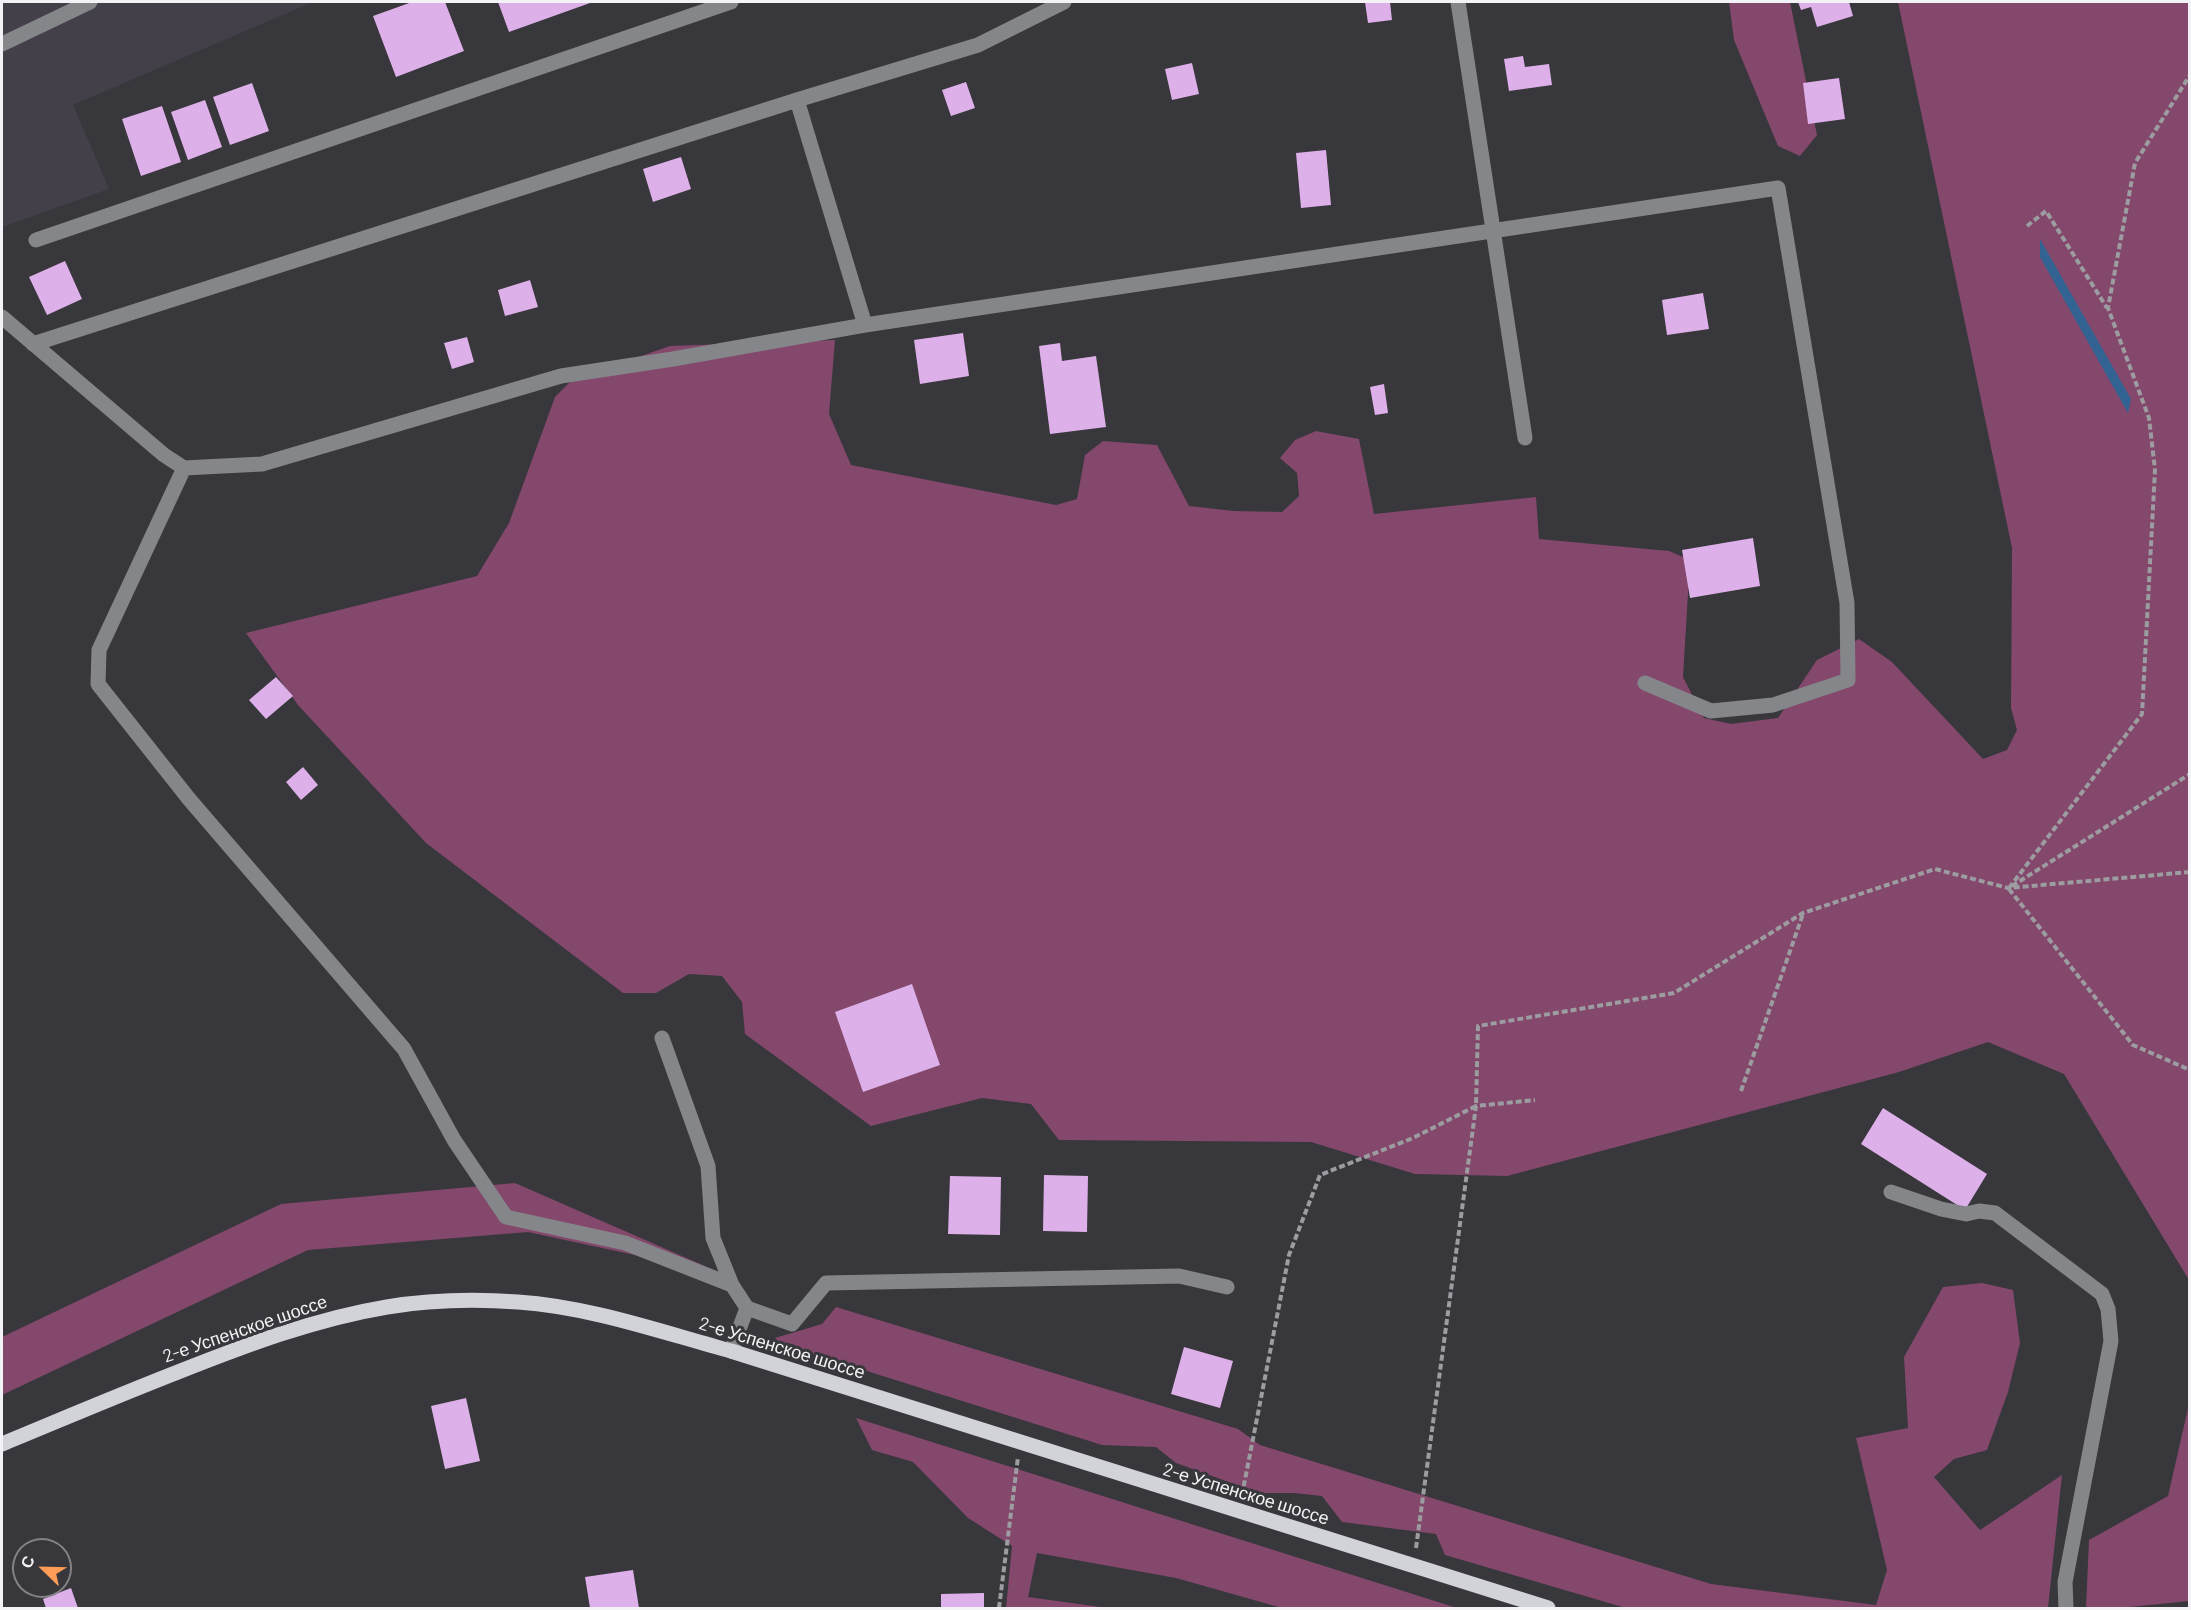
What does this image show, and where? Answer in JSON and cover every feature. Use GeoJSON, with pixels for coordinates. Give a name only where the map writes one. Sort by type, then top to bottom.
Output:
{"type":"FeatureCollection","features":[{"type":"Feature","properties":{"kind":"main road","name":"2-е Успенское шоссе"},"geometry":{"type":"LineString","coordinates":[[2,1444],[231,1351],[318,1323],[389,1307],[460,1301],[548,1305],[607,1316],[731,1351],[1548,1608]]}},
{"type":"Feature","properties":{"kind":"lane"},"geometry":{"type":"LineString","coordinates":[[2,44],[90,2]]}},
{"type":"Feature","properties":{"kind":"lane"},"geometry":{"type":"LineString","coordinates":[[36,240],[731,2]]}},
{"type":"Feature","properties":{"kind":"lane"},"geometry":{"type":"LineString","coordinates":[[33,344],[797,100],[978,45],[1064,2]]}},
{"type":"Feature","properties":{"kind":"lane"},"geometry":{"type":"LineString","coordinates":[[1458,2],[1525,438]]}},
{"type":"Feature","properties":{"kind":"lane"},"geometry":{"type":"LineString","coordinates":[[797,100],[865,325]]}},
{"type":"Feature","properties":{"kind":"lane"},"geometry":{"type":"LineString","coordinates":[[2,317],[164,455],[184,468],[262,464],[561,376],[865,325],[1778,188],[1847,603],[1848,680],[1773,705],[1711,711],[1645,683]]}},
{"type":"Feature","properties":{"kind":"lane"},"geometry":{"type":"LineString","coordinates":[[184,468],[99,650],[98,684],[189,799],[404,1049],[454,1140],[506,1217],[625,1243],[732,1285]]}},
{"type":"Feature","properties":{"kind":"lane"},"geometry":{"type":"LineString","coordinates":[[662,1038],[708,1166],[713,1238],[732,1285],[747,1308],[792,1324],[826,1282],[1179,1276],[1227,1287]]}},
{"type":"Feature","properties":{"kind":"lane"},"geometry":{"type":"LineString","coordinates":[[1890,1192],[1941,1209],[1966,1214],[1979,1211],[1995,1213],[2102,1294],[2105,1301],[2111,1324],[2111,1341],[2065,1582],[2066,1608]]}},
{"type":"Feature","properties":{"kind":"lane"},"geometry":{"type":"LineString","coordinates":[[731,1351],[747,1308]]}},
{"type":"Feature","properties":{"kind":"path"},"geometry":{"type":"LineString","coordinates":[[2108,308],[2135,163],[2190,75]]}},
{"type":"Feature","properties":{"kind":"path"},"geometry":{"type":"LineString","coordinates":[[2008,888],[2142,714],[2155,470],[2149,418],[2108,308],[2046,211],[2027,226]]}},
{"type":"Feature","properties":{"kind":"path"},"geometry":{"type":"LineString","coordinates":[[2008,888],[2190,774]]}},
{"type":"Feature","properties":{"kind":"path"},"geometry":{"type":"LineString","coordinates":[[1413,1567],[1476,1106],[1478,1026],[1674,993],[1803,913],[1935,869],[2008,888],[2190,872]]}},
{"type":"Feature","properties":{"kind":"path"},"geometry":{"type":"LineString","coordinates":[[2008,888],[2133,1045],[2190,1070]]}},
{"type":"Feature","properties":{"kind":"path"},"geometry":{"type":"LineString","coordinates":[[1741,1091],[1803,913]]}},
{"type":"Feature","properties":{"kind":"path"},"geometry":{"type":"LineString","coordinates":[[1239,1512],[1288,1255],[1320,1175],[1413,1138],[1476,1106],[1535,1100]]}},
{"type":"Feature","properties":{"kind":"path"},"geometry":{"type":"LineString","coordinates":[[999,1608],[1019,1443]]}},
{"type":"Feature","properties":{"kind":"shaded area"},"geometry":{"type":"Polygon","coordinates":[[[2,2],[313,2],[73,105],[109,189],[2,227],[2,2]]]}},
{"type":"Feature","properties":{"kind":"shaded area"},"geometry":{"type":"Polygon","coordinates":[[[1729,2],[1790,2],[1817,135],[1800,156],[1778,146],[1734,40],[1729,2]]]}},
{"type":"Feature","properties":{"kind":"shaded area"},"geometry":{"type":"Polygon","coordinates":[[[1898,2],[2189,2],[2189,1280],[2064,1074],[1988,1042],[1899,1072],[1507,1176],[1415,1174],[1311,1142],[1059,1140],[1031,1104],[982,1098],[871,1126],[745,1034],[742,1002],[722,976],[689,974],[656,993],[623,993],[426,843],[298,705],[246,633],[477,576],[509,523],[555,397],[572,380],[670,346],[835,340],[829,414],[851,465],[1056,505],[1077,499],[1085,455],[1103,441],[1157,445],[1189,506],[1234,511],[1282,512],[1299,496],[1297,473],[1280,458],[1295,440],[1316,431],[1359,439],[1374,514],[1536,497],[1539,539],[1669,551],[1690,560],[1683,677],[1704,718],[1731,724],[1778,718],[1817,660],[1859,639],[1892,662],[1983,759],[2007,750],[2017,730],[2011,708],[2012,548],[1898,2]]]}},
{"type":"Feature","properties":{"kind":"shaded area"},"geometry":{"type":"Polygon","coordinates":[[[515,1183],[723,1274],[528,1232],[308,1250],[2,1395],[2,1337],[281,1204],[515,1183]]]}},
{"type":"Feature","properties":{"kind":"shaded area"},"geometry":{"type":"Polygon","coordinates":[[[1982,1283],[2013,1290],[2020,1343],[2008,1392],[1987,1450],[1954,1459],[1934,1477],[1980,1530],[2062,1475],[2048,1608],[1626,1608],[1445,1555],[1436,1534],[1342,1522],[1322,1496],[1259,1493],[1176,1463],[1156,1447],[1102,1445],[781,1344],[775,1338],[822,1324],[836,1307],[1238,1429],[1260,1445],[1711,1584],[1876,1605],[1887,1570],[1856,1438],[1908,1428],[1904,1357],[1943,1287],[1982,1283]]]}},
{"type":"Feature","properties":{"kind":"shaded area"},"geometry":{"type":"Polygon","coordinates":[[[2189,1404],[2189,1601],[2120,1608],[2086,1608],[2089,1540],[2168,1496],[2189,1404]]]}},
{"type":"Feature","properties":{"kind":"shaded area"},"geometry":{"type":"Polygon","coordinates":[[[856,1418],[1457,1608],[1282,1608],[1176,1578],[1037,1553],[1028,1597],[1108,1608],[1006,1608],[1012,1546],[968,1518],[913,1462],[872,1450],[856,1418]]]}},
{"type":"Feature","properties":{"kind":"water"},"geometry":{"type":"Polygon","coordinates":[[[2040,239],[2131,399],[2128,413],[2040,257],[2040,239]]]}},
{"type":"Feature","properties":{"kind":"building"},"geometry":{"type":"Polygon","coordinates":[[[412,2],[445,2],[464,51],[396,77],[373,16],[412,2]]]}},
{"type":"Feature","properties":{"kind":"building"},"geometry":{"type":"Polygon","coordinates":[[[498,2],[590,2],[590,3],[509,32],[498,2]]]}},
{"type":"Feature","properties":{"kind":"building"},"geometry":{"type":"Polygon","coordinates":[[[1365,2],[1390,2],[1392,20],[1368,23],[1365,2]]]}},
{"type":"Feature","properties":{"kind":"building"},"geometry":{"type":"Polygon","coordinates":[[[1798,2],[1849,2],[1853,16],[1817,27],[1811,7],[1801,10],[1798,2]]]}},
{"type":"Feature","properties":{"kind":"building"},"geometry":{"type":"Polygon","coordinates":[[[1523,56],[1525,67],[1549,64],[1552,85],[1509,91],[1504,59],[1523,56]]]}},
{"type":"Feature","properties":{"kind":"building"},"geometry":{"type":"Polygon","coordinates":[[[1192,63],[1199,94],[1172,100],[1165,69],[1192,63]]]}},
{"type":"Feature","properties":{"kind":"building"},"geometry":{"type":"Polygon","coordinates":[[[1839,78],[1845,119],[1808,124],[1803,83],[1839,78]]]}},
{"type":"Feature","properties":{"kind":"building"},"geometry":{"type":"Polygon","coordinates":[[[966,82],[975,108],[951,116],[942,90],[966,82]]]}},
{"type":"Feature","properties":{"kind":"building"},"geometry":{"type":"Polygon","coordinates":[[[252,83],[269,131],[230,145],[213,97],[252,83]]]}},
{"type":"Feature","properties":{"kind":"building"},"geometry":{"type":"Polygon","coordinates":[[[205,100],[222,147],[188,160],[171,112],[205,100]]]}},
{"type":"Feature","properties":{"kind":"building"},"geometry":{"type":"Polygon","coordinates":[[[162,106],[181,162],[141,176],[122,119],[162,106]]]}},
{"type":"Feature","properties":{"kind":"building"},"geometry":{"type":"Polygon","coordinates":[[[1326,150],[1331,205],[1301,208],[1296,153],[1326,150]]]}},
{"type":"Feature","properties":{"kind":"building"},"geometry":{"type":"Polygon","coordinates":[[[681,157],[691,189],[653,202],[643,169],[681,157]]]}},
{"type":"Feature","properties":{"kind":"building"},"geometry":{"type":"Polygon","coordinates":[[[65,261],[82,299],[47,315],[29,277],[65,261]]]}},
{"type":"Feature","properties":{"kind":"building"},"geometry":{"type":"Polygon","coordinates":[[[530,280],[538,307],[505,316],[498,290],[530,280]]]}},
{"type":"Feature","properties":{"kind":"building"},"geometry":{"type":"Polygon","coordinates":[[[1703,293],[1709,329],[1667,335],[1662,300],[1703,293]]]}},
{"type":"Feature","properties":{"kind":"building"},"geometry":{"type":"Polygon","coordinates":[[[963,333],[969,376],[920,384],[914,340],[963,333]]]}},
{"type":"Feature","properties":{"kind":"building"},"geometry":{"type":"Polygon","coordinates":[[[467,337],[474,362],[452,369],[444,343],[467,337]]]}},
{"type":"Feature","properties":{"kind":"building"},"geometry":{"type":"Polygon","coordinates":[[[1060,343],[1062,361],[1096,356],[1106,427],[1050,434],[1039,346],[1060,343]]]}},
{"type":"Feature","properties":{"kind":"building"},"geometry":{"type":"Polygon","coordinates":[[[1384,384],[1388,413],[1375,415],[1370,387],[1384,384]]]}},
{"type":"Feature","properties":{"kind":"building"},"geometry":{"type":"Polygon","coordinates":[[[1753,538],[1760,586],[1690,598],[1682,550],[1753,538]]]}},
{"type":"Feature","properties":{"kind":"building"},"geometry":{"type":"Polygon","coordinates":[[[276,677],[293,696],[266,719],[249,700],[276,677]]]}},
{"type":"Feature","properties":{"kind":"building"},"geometry":{"type":"Polygon","coordinates":[[[303,767],[318,785],[301,800],[286,782],[303,767]]]}},
{"type":"Feature","properties":{"kind":"building"},"geometry":{"type":"Polygon","coordinates":[[[912,984],[940,1065],[863,1092],[835,1012],[912,984]]]}},
{"type":"Feature","properties":{"kind":"building"},"geometry":{"type":"Polygon","coordinates":[[[1883,1108],[1987,1174],[1965,1210],[1861,1144],[1883,1108]]]}},
{"type":"Feature","properties":{"kind":"building"},"geometry":{"type":"Polygon","coordinates":[[[1044,1175],[1088,1176],[1087,1232],[1043,1231],[1044,1175]]]}},
{"type":"Feature","properties":{"kind":"building"},"geometry":{"type":"Polygon","coordinates":[[[950,1176],[1001,1177],[1000,1235],[948,1234],[950,1176]]]}},
{"type":"Feature","properties":{"kind":"building"},"geometry":{"type":"Polygon","coordinates":[[[1184,1347],[1233,1361],[1220,1408],[1171,1394],[1184,1347]]]}},
{"type":"Feature","properties":{"kind":"building"},"geometry":{"type":"Polygon","coordinates":[[[466,1398],[480,1461],[445,1469],[431,1406],[466,1398]]]}},
{"type":"Feature","properties":{"kind":"building"},"geometry":{"type":"Polygon","coordinates":[[[633,1570],[639,1608],[590,1608],[585,1577],[633,1570]]]}},
{"type":"Feature","properties":{"kind":"building"},"geometry":{"type":"Polygon","coordinates":[[[72,1591],[78,1608],[46,1608],[43,1599],[72,1598],[72,1591]]]}},
{"type":"Feature","properties":{"kind":"building"},"geometry":{"type":"Polygon","coordinates":[[[984,1593],[984,1608],[941,1608],[941,1594],[984,1593]]]}}]}
